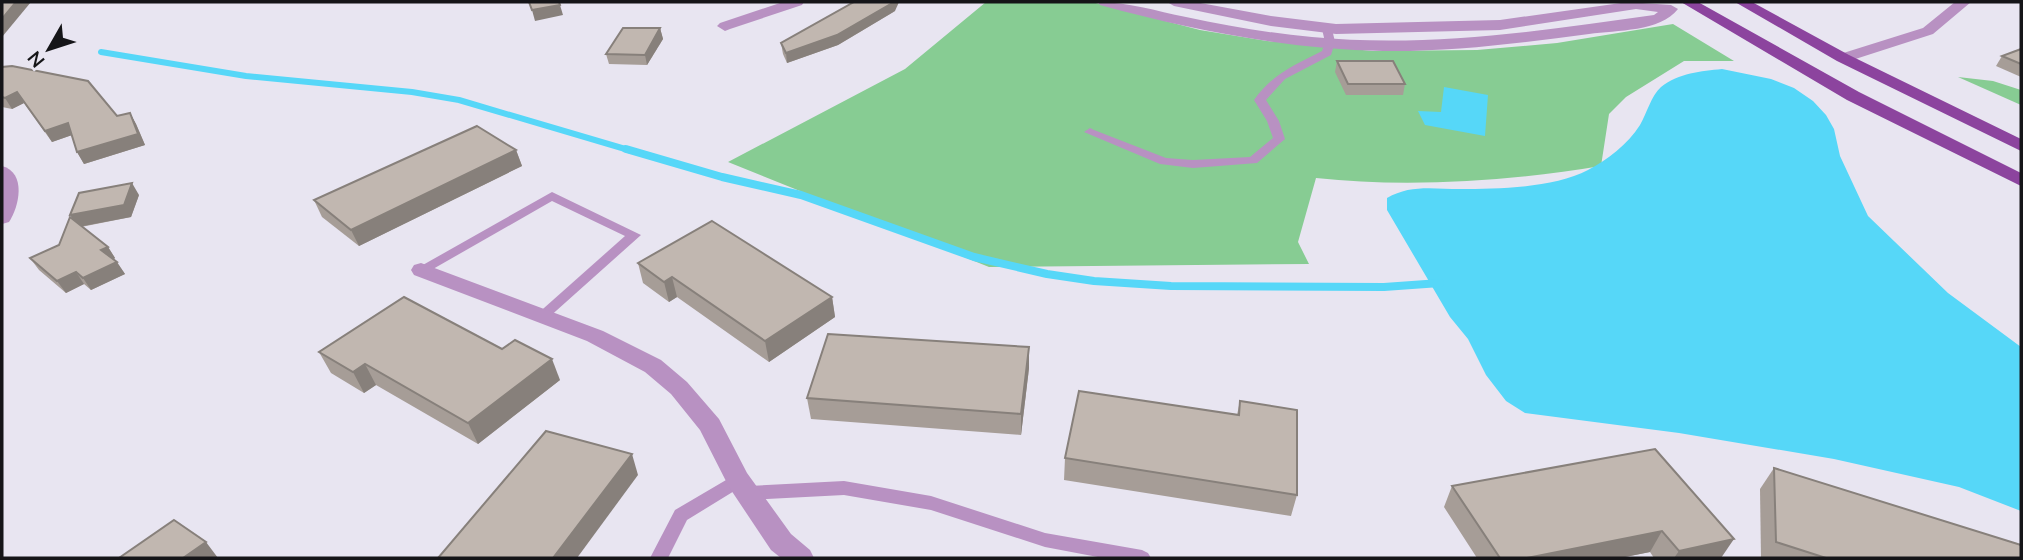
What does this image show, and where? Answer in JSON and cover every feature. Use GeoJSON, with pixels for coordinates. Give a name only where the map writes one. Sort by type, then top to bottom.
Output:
{"type":"FeatureCollection","features":[{"type":"Feature","properties":{"kind":"main road"},"geometry":{"type":"LineString","coordinates":[[1742,2],[1843,58],[2021,146]]}},
{"type":"Feature","properties":{"kind":"main road"},"geometry":{"type":"LineString","coordinates":[[1692,4],[1853,96],[2021,180]]}},
{"type":"Feature","properties":{"kind":"main road"},"geometry":{"type":"LineString","coordinates":[[1853,96],[2021,169]]}},
{"type":"Feature","properties":{"kind":"street"},"geometry":{"type":"LineString","coordinates":[[725,26],[797,2]]}},
{"type":"Feature","properties":{"kind":"street"},"geometry":{"type":"LineString","coordinates":[[1105,2],[1191,23],[1328,35]]}},
{"type":"Feature","properties":{"kind":"street"},"geometry":{"type":"LineString","coordinates":[[1174,2],[1384,46],[1514,39],[1659,19],[1671,9],[1692,4]]}},
{"type":"Feature","properties":{"kind":"street"},"geometry":{"type":"LineString","coordinates":[[1843,58],[1928,32],[1964,2]]}},
{"type":"Feature","properties":{"kind":"street"},"geometry":{"type":"LineString","coordinates":[[2,172],[11,193],[8,210],[2,218]]}},
{"type":"Feature","properties":{"kind":"street"},"geometry":{"type":"LineString","coordinates":[[421,270],[595,336],[653,366],[679,388],[710,425],[744,487],[781,542],[800,558]]}},
{"type":"Feature","properties":{"kind":"lane"},"geometry":{"type":"LineString","coordinates":[[1090,132],[1164,161],[1193,164],[1253,160],[1279,139],[1273,121],[1260,100],[1268,85],[1285,72],[1327,53],[1328,35]]}},
{"type":"Feature","properties":{"kind":"lane"},"geometry":{"type":"LineString","coordinates":[[421,270],[552,196],[634,235],[542,316]]}},
{"type":"Feature","properties":{"kind":"lane"},"geometry":{"type":"LineString","coordinates":[[659,558],[681,515],[744,487],[844,488],[931,503],[1045,540],[1142,558]]}},
{"type":"Feature","properties":{"kind":"green space"},"geometry":{"type":"Polygon","coordinates":[[[986,2],[1092,2],[1200,30],[1267,41],[1373,51],[1477,50],[1557,43],[1673,24],[1734,61],[1684,61],[1626,97],[1609,114],[1601,166],[1531,176],[1423,183],[1316,178],[1298,242],[1309,264],[989,267],[728,162],[905,69],[986,2]]]}},
{"type":"Feature","properties":{"kind":"green space"},"geometry":{"type":"Polygon","coordinates":[[[1958,77],[1993,81],[2021,90],[2021,105],[1958,77]]]}},
{"type":"Feature","properties":{"kind":"water"},"geometry":{"type":"Polygon","coordinates":[[[1722,69],[1771,79],[1794,88],[1813,101],[1834,129],[1840,156],[1868,216],[1948,293],[2021,347],[2021,511],[1959,487],[1834,459],[1679,433],[1525,413],[1506,401],[1486,375],[1468,339],[1450,317],[1387,210],[1387,198],[1414,189],[1508,188],[1543,184],[1574,176],[1617,151],[1629,139],[1661,87],[1683,76],[1722,69]]]}},
{"type":"Feature","properties":{"kind":"water"},"geometry":{"type":"Polygon","coordinates":[[[1444,87],[1488,95],[1485,136],[1425,125],[1418,111],[1441,112],[1444,87]]]}},
{"type":"Feature","properties":{"kind":"building"},"geometry":{"type":"Polygon","coordinates":[[[2,2],[16,2],[2,19],[2,2]]]}},
{"type":"Feature","properties":{"kind":"building"},"geometry":{"type":"Polygon","coordinates":[[[529,2],[559,2],[560,5],[532,10],[529,2]]]}},
{"type":"Feature","properties":{"kind":"building"},"geometry":{"type":"Polygon","coordinates":[[[854,2],[894,2],[837,35],[786,53],[781,43],[854,2]]]}},
{"type":"Feature","properties":{"kind":"building"},"geometry":{"type":"Polygon","coordinates":[[[623,28],[660,28],[645,55],[606,54],[623,28]]]}},
{"type":"Feature","properties":{"kind":"building"},"geometry":{"type":"Polygon","coordinates":[[[2021,49],[2021,64],[2002,56],[2021,49]]]}},
{"type":"Feature","properties":{"kind":"building"},"geometry":{"type":"Polygon","coordinates":[[[1337,61],[1393,61],[1405,84],[1348,84],[1337,61]]]}},
{"type":"Feature","properties":{"kind":"building"},"geometry":{"type":"Polygon","coordinates":[[[12,66],[88,81],[117,116],[130,113],[138,134],[77,152],[68,123],[45,131],[17,92],[2,97],[2,67],[12,66]]]}},
{"type":"Feature","properties":{"kind":"building"},"geometry":{"type":"Polygon","coordinates":[[[477,126],[516,150],[351,230],[314,200],[477,126]]]}},
{"type":"Feature","properties":{"kind":"building"},"geometry":{"type":"Polygon","coordinates":[[[132,183],[124,205],[70,215],[79,193],[132,183]]]}},
{"type":"Feature","properties":{"kind":"building"},"geometry":{"type":"Polygon","coordinates":[[[70,217],[108,247],[101,250],[117,262],[83,278],[76,272],[57,281],[30,258],[59,245],[70,217]]]}},
{"type":"Feature","properties":{"kind":"building"},"geometry":{"type":"Polygon","coordinates":[[[712,221],[832,297],[765,341],[672,277],[664,282],[638,263],[712,221]]]}},
{"type":"Feature","properties":{"kind":"building"},"geometry":{"type":"Polygon","coordinates":[[[404,297],[502,349],[515,340],[552,359],[468,423],[365,364],[353,372],[319,352],[404,297]]]}},
{"type":"Feature","properties":{"kind":"building"},"geometry":{"type":"Polygon","coordinates":[[[828,334],[1029,347],[1021,414],[807,398],[828,334]]]}},
{"type":"Feature","properties":{"kind":"building"},"geometry":{"type":"Polygon","coordinates":[[[1079,391],[1239,415],[1240,401],[1297,410],[1297,495],[1065,458],[1079,391]]]}},
{"type":"Feature","properties":{"kind":"building"},"geometry":{"type":"Polygon","coordinates":[[[546,431],[632,454],[553,558],[438,558],[546,431]]]}},
{"type":"Feature","properties":{"kind":"building"},"geometry":{"type":"Polygon","coordinates":[[[1655,449],[1734,539],[1679,551],[1662,531],[1527,558],[1500,558],[1452,486],[1655,449]]]}},
{"type":"Feature","properties":{"kind":"building"},"geometry":{"type":"Polygon","coordinates":[[[1774,468],[2021,545],[2021,558],[1826,558],[1776,542],[1774,468]]]}},
{"type":"Feature","properties":{"kind":"building"},"geometry":{"type":"Polygon","coordinates":[[[174,520],[206,542],[183,558],[119,558],[174,520]]]}},
{"type":"Feature","properties":{"kind":"waterway"},"geometry":{"type":"LineString","coordinates":[[101,52],[246,76],[412,92],[459,100],[632,151]]}},
{"type":"Feature","properties":{"kind":"waterway"},"geometry":{"type":"LineString","coordinates":[[626,149],[722,177],[801,195],[974,257],[1047,274],[1094,281],[1171,286],[1384,287],[1440,283]]}}]}
